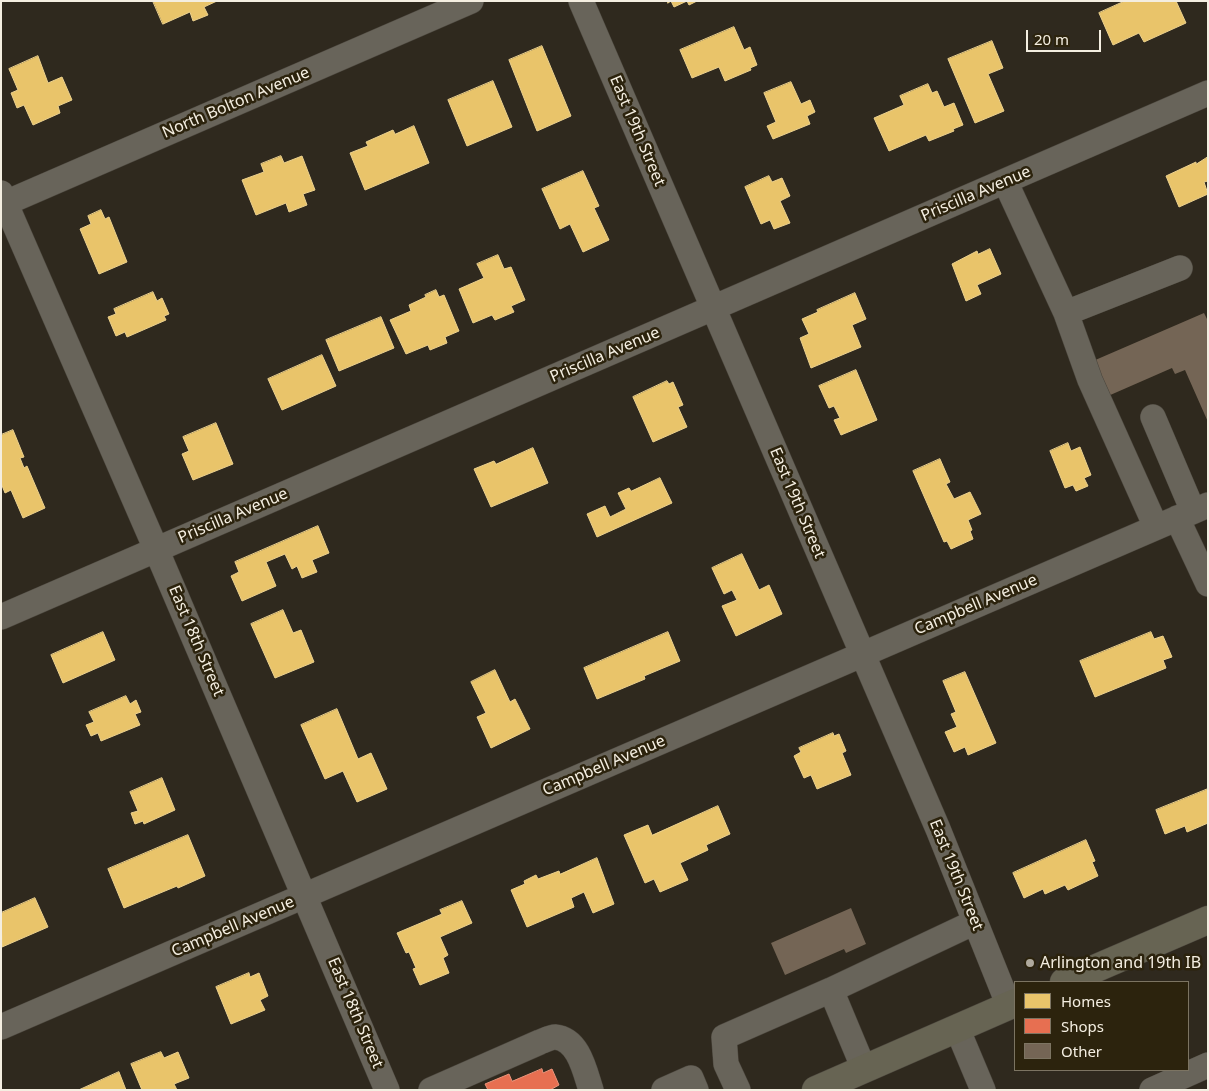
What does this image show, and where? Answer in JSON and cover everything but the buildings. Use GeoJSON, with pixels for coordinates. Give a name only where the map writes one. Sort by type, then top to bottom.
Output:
{"type":"FeatureCollection","features":[{"type":"Feature","properties":{"kind":"main road"},"geometry":{"type":"LineString","coordinates":[[1066,981],[1208,920]]}},
{"type":"Feature","properties":{"kind":"main road"},"geometry":{"type":"LineString","coordinates":[[816,1090],[1012,1005]]}},
{"type":"Feature","properties":{"kind":"street","name":"North Bolton Avenue"},"geometry":{"type":"LineString","coordinates":[[3,201],[471,1]]}},
{"type":"Feature","properties":{"kind":"street","name":"East 19th Street"},"geometry":{"type":"LineString","coordinates":[[581,1],[1012,1005]]}},
{"type":"Feature","properties":{"kind":"street","name":"Priscilla Avenue"},"geometry":{"type":"LineString","coordinates":[[1,617],[1208,93]]}},
{"type":"Feature","properties":{"kind":"street"},"geometry":{"type":"LineString","coordinates":[[1005,181],[1066,314],[1090,380],[1184,515]]}},
{"type":"Feature","properties":{"kind":"street","name":"East 18th Street"},"geometry":{"type":"LineString","coordinates":[[3,201],[156,549],[387,1090]]}},
{"type":"Feature","properties":{"kind":"street"},"geometry":{"type":"LineString","coordinates":[[1066,314],[1180,268]]}},
{"type":"Feature","properties":{"kind":"street"},"geometry":{"type":"LineString","coordinates":[[1153,417],[1208,584]]}},
{"type":"Feature","properties":{"kind":"street","name":"Campbell Avenue"},"geometry":{"type":"LineString","coordinates":[[1,1027],[1184,515]]}},
{"type":"Feature","properties":{"kind":"street"},"geometry":{"type":"LineString","coordinates":[[738,1090],[726,1064],[724,1037],[831,990],[975,922]]}},
{"type":"Feature","properties":{"kind":"street"},"geometry":{"type":"LineString","coordinates":[[831,990],[864,1069]]}},
{"type":"Feature","properties":{"kind":"street"},"geometry":{"type":"LineString","coordinates":[[957,1028],[983,1090]]}},
{"type":"Feature","properties":{"kind":"street"},"geometry":{"type":"LineString","coordinates":[[431,1090],[554,1037],[565,1040],[574,1047],[580,1057],[592,1090]]}},
{"type":"Feature","properties":{"kind":"street"},"geometry":{"type":"LineString","coordinates":[[1152,1090],[1208,1065]]}},
{"type":"Feature","properties":{"kind":"street"},"geometry":{"type":"LineString","coordinates":[[664,1090],[691,1078],[696,1090]]}},
{"type":"Feature","properties":{"kind":"place","name":"Arlington and 19th IB"},"geometry":{"type":"Point","coordinates":[1030,963]}}]}
